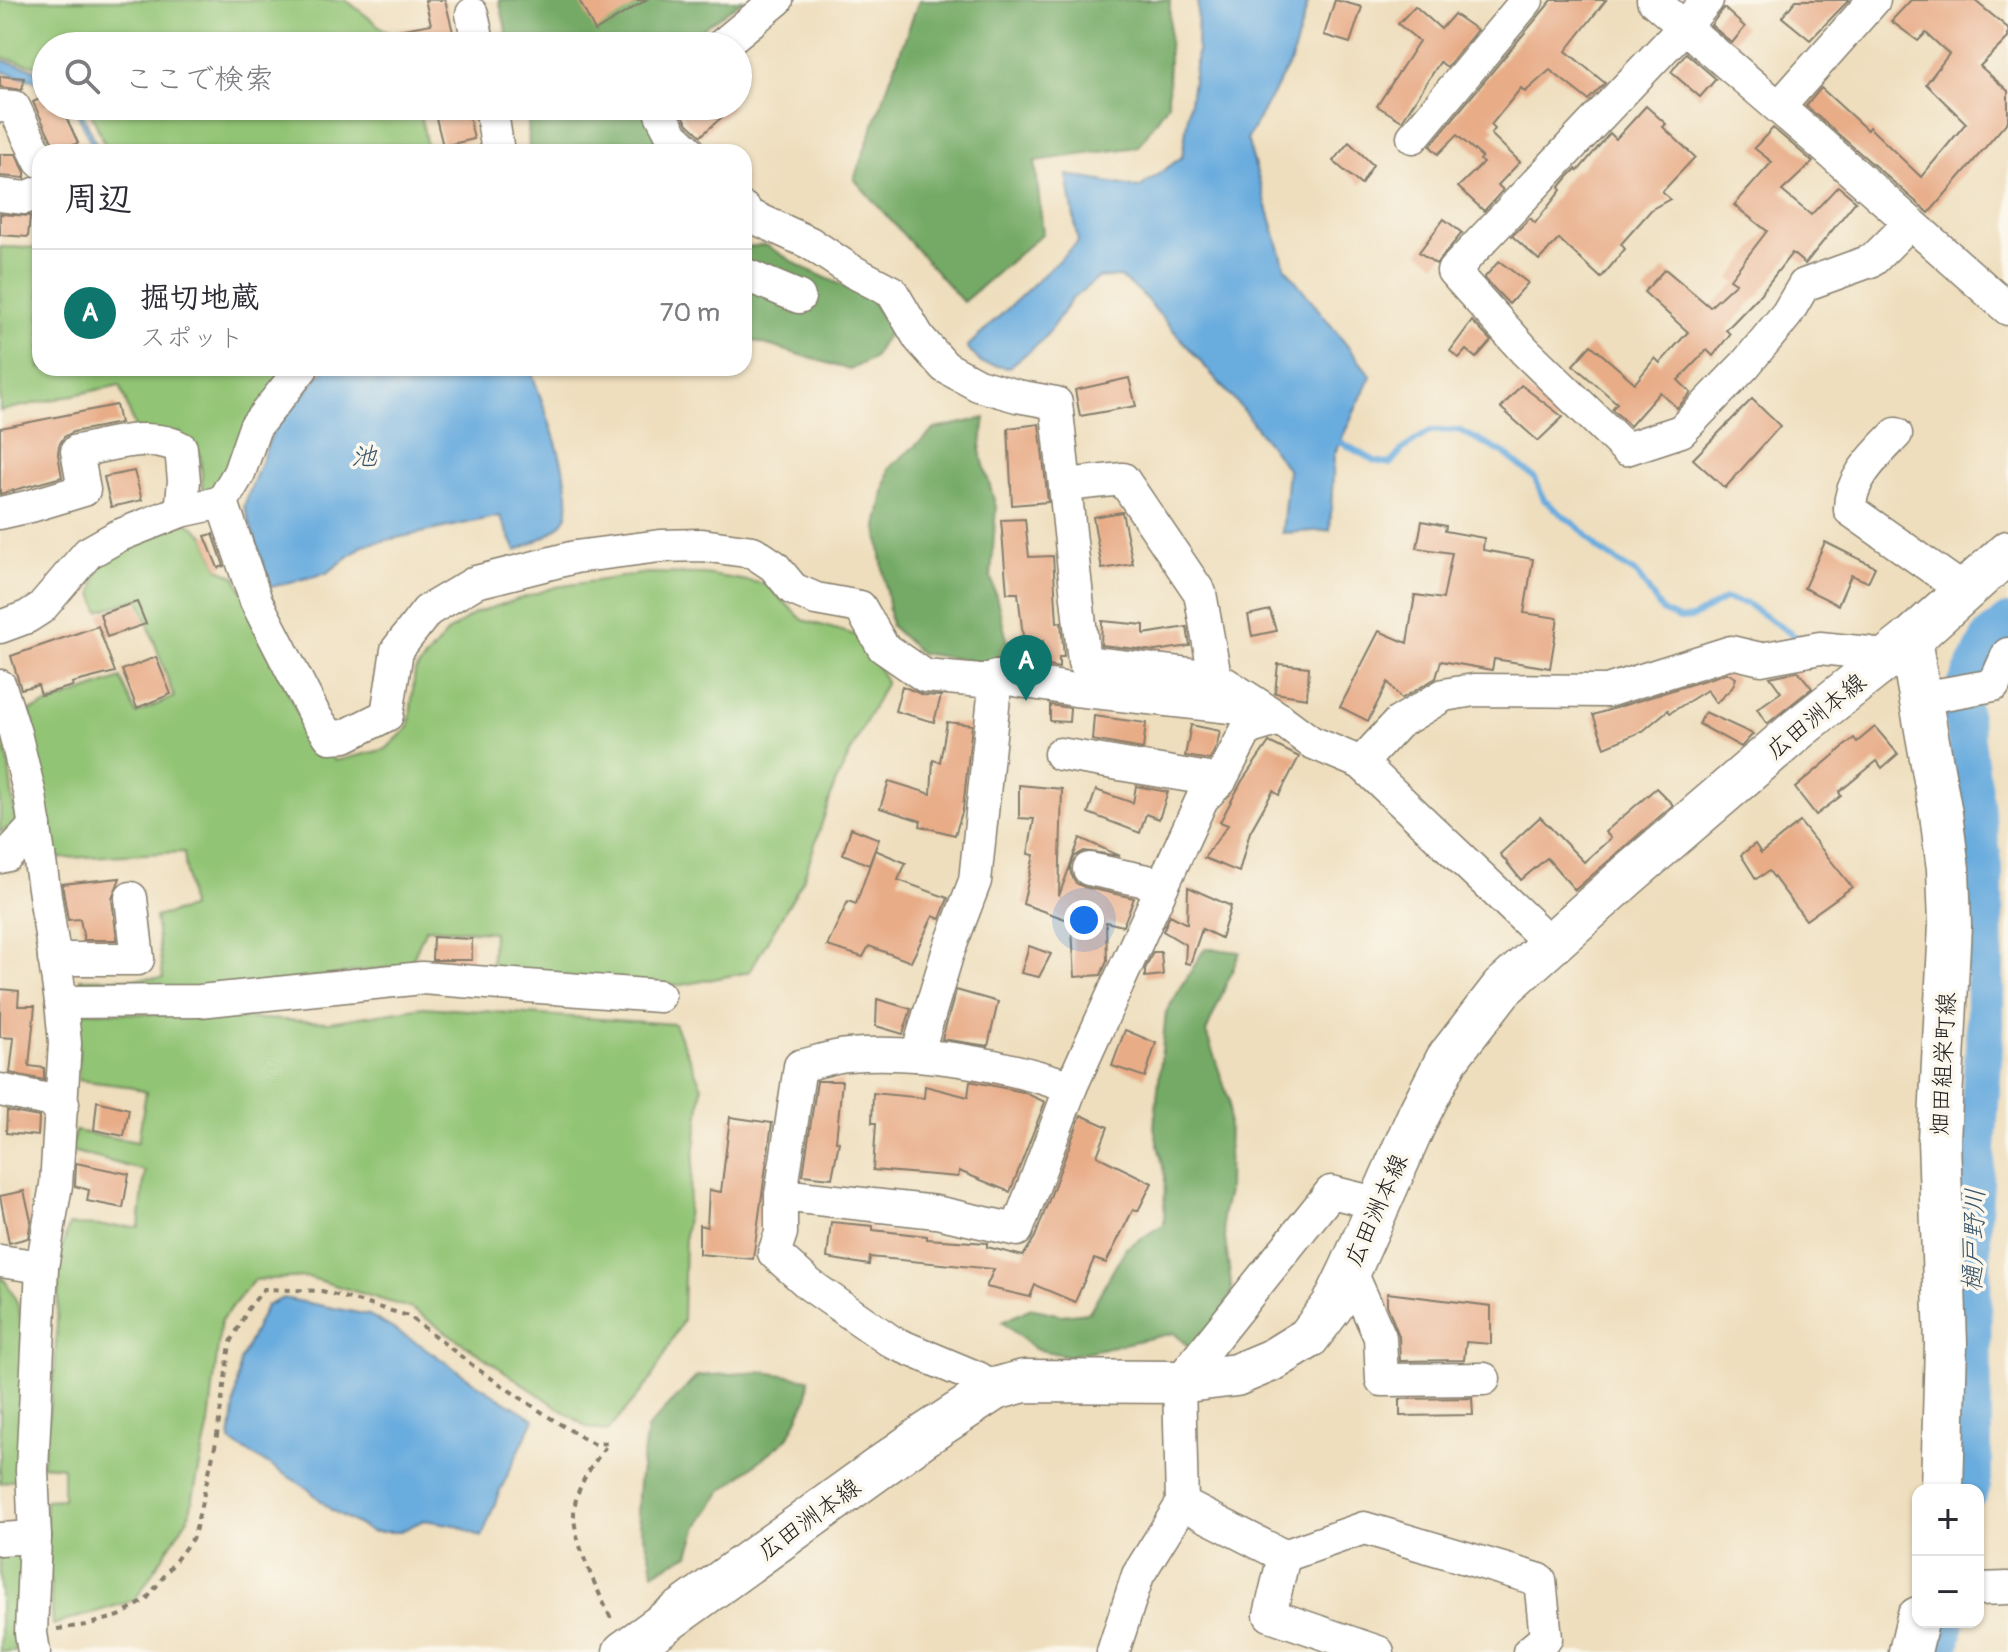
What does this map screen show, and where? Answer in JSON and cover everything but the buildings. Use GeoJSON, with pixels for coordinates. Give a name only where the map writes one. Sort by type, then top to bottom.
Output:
{"type":"FeatureCollection","features":[{"type":"Feature","properties":{"kind":"main road","name":"広田洲本線"},"geometry":{"type":"LineString","coordinates":[[624,1652],[922,1437],[995,1389],[1024,1381],[1179,1382],[1236,1375],[1274,1359],[1308,1338],[1333,1305],[1447,1059],[1502,988],[1798,729],[1897,651],[2008,552]]}},
{"type":"Feature","properties":{"kind":"main road","name":"畑田組栄町線"},"geometry":{"type":"LineString","coordinates":[[1897,651],[1926,697],[1943,828],[1950,925],[1939,1140],[1946,1343],[1942,1484]]}},
{"type":"Feature","properties":{"kind":"main road"},"geometry":{"type":"LineString","coordinates":[[1910,1652],[1916,1628]]}},
{"type":"Feature","properties":{"kind":"street"},"geometry":{"type":"LineString","coordinates":[[1413,137],[1527,0]]}},
{"type":"Feature","properties":{"kind":"street"},"geometry":{"type":"LineString","coordinates":[[1653,0],[2008,309]]}},
{"type":"Feature","properties":{"kind":"street"},"geometry":{"type":"LineString","coordinates":[[1707,0],[1453,271],[1525,351],[1626,449],[1681,431],[1745,365],[1787,314],[1804,285],[1873,260],[1910,223]]}},
{"type":"Feature","properties":{"kind":"street"},"geometry":{"type":"LineString","coordinates":[[1779,107],[1874,0]]}},
{"type":"Feature","properties":{"kind":"street"},"geometry":{"type":"LineString","coordinates":[[736,32],[767,3]]}},
{"type":"Feature","properties":{"kind":"street"},"geometry":{"type":"LineString","coordinates":[[472,14],[476,32]]}},
{"type":"Feature","properties":{"kind":"street"},"geometry":{"type":"LineString","coordinates":[[0,106],[14,107],[32,144]]}},
{"type":"Feature","properties":{"kind":"street"},"geometry":{"type":"LineString","coordinates":[[493,120],[497,144]]}},
{"type":"Feature","properties":{"kind":"street"},"geometry":{"type":"LineString","coordinates":[[664,120],[672,135],[682,144]]}},
{"type":"Feature","properties":{"kind":"street"},"geometry":{"type":"LineString","coordinates":[[0,195],[25,198],[32,195]]}},
{"type":"Feature","properties":{"kind":"street"},"geometry":{"type":"LineString","coordinates":[[752,218],[810,243],[852,271],[892,292],[919,338],[945,367],[978,385],[1056,403],[1084,662],[1215,677],[1311,742],[1361,763],[1551,944]]}},
{"type":"Feature","properties":{"kind":"street"},"geometry":{"type":"LineString","coordinates":[[752,277],[799,297]]}},
{"type":"Feature","properties":{"kind":"street"},"geometry":{"type":"LineString","coordinates":[[0,627],[41,608],[88,553],[118,536],[181,511],[222,502],[239,473],[255,427],[296,376]]}},
{"type":"Feature","properties":{"kind":"street"},"geometry":{"type":"LineString","coordinates":[[1896,434],[1862,474],[1850,495],[1850,510],[1965,591]]}},
{"type":"Feature","properties":{"kind":"street"},"geometry":{"type":"LineString","coordinates":[[0,513],[84,490],[77,451],[125,442],[166,439],[181,448],[184,481],[181,511]]}},
{"type":"Feature","properties":{"kind":"street"},"geometry":{"type":"LineString","coordinates":[[1065,485],[1123,479],[1200,593],[1215,677]]}},
{"type":"Feature","properties":{"kind":"street"},"geometry":{"type":"LineString","coordinates":[[222,502],[256,601],[315,716],[330,737],[345,736],[387,715],[397,650],[427,611],[476,582],[575,557],[660,546],[702,545],[753,552],[774,566],[793,589],[816,599],[860,607],[883,647],[925,676],[981,681],[996,677],[1075,690],[1249,709],[1280,719]]}},
{"type":"Feature","properties":{"kind":"street"},"geometry":{"type":"LineString","coordinates":[[1361,763],[1398,723],[1444,695],[1474,690],[1607,691],[1731,652],[1761,659],[1820,648],[1869,653],[1897,651]]}},
{"type":"Feature","properties":{"kind":"street"},"geometry":{"type":"LineString","coordinates":[[1926,697],[1994,685],[2008,654]]}},
{"type":"Feature","properties":{"kind":"street"},"geometry":{"type":"LineString","coordinates":[[917,1055],[948,952],[975,881],[996,677]]}},
{"type":"Feature","properties":{"kind":"street"},"geometry":{"type":"LineString","coordinates":[[0,686],[15,733],[35,826],[65,1043],[56,1185],[42,1267],[32,1470],[35,1537],[33,1642]]}},
{"type":"Feature","properties":{"kind":"street"},"geometry":{"type":"LineString","coordinates":[[781,1195],[936,1212],[1017,1230],[1071,1087],[1202,799],[1220,781],[1247,729],[1280,719]]}},
{"type":"Feature","properties":{"kind":"street"},"geometry":{"type":"LineString","coordinates":[[1060,754],[1220,781]]}},
{"type":"Feature","properties":{"kind":"street"},"geometry":{"type":"LineString","coordinates":[[0,857],[8,855],[35,826]]}},
{"type":"Feature","properties":{"kind":"street"},"geometry":{"type":"LineString","coordinates":[[1089,869],[1161,884]]}},
{"type":"Feature","properties":{"kind":"street"},"geometry":{"type":"LineString","coordinates":[[54,959],[138,959],[131,898]]}},
{"type":"Feature","properties":{"kind":"street"},"geometry":{"type":"LineString","coordinates":[[61,1002],[200,1001],[422,978],[659,996]]}},
{"type":"Feature","properties":{"kind":"street"},"geometry":{"type":"LineString","coordinates":[[995,1389],[978,1378],[892,1342],[810,1285],[774,1253],[781,1233],[781,1195],[800,1066],[846,1055],[917,1055],[1032,1074],[1071,1087]]}},
{"type":"Feature","properties":{"kind":"street"},"geometry":{"type":"LineString","coordinates":[[0,1090],[63,1103]]}},
{"type":"Feature","properties":{"kind":"street"},"geometry":{"type":"LineString","coordinates":[[1113,1652],[1138,1575],[1182,1504],[1179,1382],[1331,1192],[1380,1204]]}},
{"type":"Feature","properties":{"kind":"street"},"geometry":{"type":"LineString","coordinates":[[0,1261],[42,1267]]}},
{"type":"Feature","properties":{"kind":"street"},"geometry":{"type":"LineString","coordinates":[[1350,1270],[1380,1337],[1382,1380],[1484,1379]]}},
{"type":"Feature","properties":{"kind":"street"},"geometry":{"type":"LineString","coordinates":[[1182,1504],[1284,1556],[1364,1528],[1540,1580],[1546,1638],[1529,1652]]}},
{"type":"Feature","properties":{"kind":"street"},"geometry":{"type":"LineString","coordinates":[[0,1539],[35,1537]]}},
{"type":"Feature","properties":{"kind":"street"},"geometry":{"type":"LineString","coordinates":[[1284,1556],[1270,1615],[1378,1652]]}},
{"type":"Feature","properties":{"kind":"street"},"geometry":{"type":"LineString","coordinates":[[1984,1589],[2008,1588]]}},
{"type":"Feature","properties":{"kind":"path"},"geometry":{"type":"LineString","coordinates":[[33,1642],[119,1616],[146,1600],[194,1536],[216,1442],[230,1344],[248,1309],[264,1289],[322,1291],[409,1316],[476,1368],[555,1421],[593,1444],[608,1443],[583,1481],[574,1506],[580,1549],[624,1652]]}},
{"type":"Feature","properties":{"kind":"green space"},"geometry":{"type":"Polygon","coordinates":[[[0,0],[346,0],[387,32],[32,32],[32,65],[0,57],[0,0]]]}},
{"type":"Feature","properties":{"kind":"green space"},"geometry":{"type":"Polygon","coordinates":[[[499,0],[744,0],[700,32],[507,32],[499,0]]]}},
{"type":"Feature","properties":{"kind":"green space"},"geometry":{"type":"Polygon","coordinates":[[[919,0],[1170,0],[1168,104],[1138,147],[1035,161],[1043,233],[963,302],[854,179],[919,0]]]}},
{"type":"Feature","properties":{"kind":"green space"},"geometry":{"type":"Polygon","coordinates":[[[94,120],[422,120],[426,144],[105,144],[94,120]]]}},
{"type":"Feature","properties":{"kind":"green space"},"geometry":{"type":"Polygon","coordinates":[[[528,120],[655,120],[659,136],[652,144],[529,144],[528,120]]]}},
{"type":"Feature","properties":{"kind":"green space"},"geometry":{"type":"Polygon","coordinates":[[[766,245],[802,267],[870,298],[890,330],[873,358],[850,370],[752,340],[752,246],[766,245]]]}},
{"type":"Feature","properties":{"kind":"green space"},"geometry":{"type":"Polygon","coordinates":[[[0,247],[32,248],[32,376],[284,376],[223,485],[203,491],[200,454],[180,433],[137,434],[120,385],[0,411],[0,247]]]}},
{"type":"Feature","properties":{"kind":"green space"},"geometry":{"type":"Polygon","coordinates":[[[985,418],[980,451],[996,507],[991,577],[1014,667],[920,653],[891,626],[877,527],[889,468],[935,429],[985,418]]]}},
{"type":"Feature","properties":{"kind":"green space"},"geometry":{"type":"Polygon","coordinates":[[[186,521],[205,536],[218,568],[236,577],[300,718],[335,761],[386,749],[409,727],[415,671],[448,632],[475,613],[556,587],[647,573],[705,574],[766,584],[803,620],[859,636],[886,681],[835,784],[803,880],[749,972],[682,985],[491,977],[493,932],[426,928],[410,965],[192,993],[88,992],[80,979],[163,978],[155,917],[190,908],[184,852],[49,859],[30,711],[121,678],[136,714],[174,697],[139,599],[99,611],[93,593],[99,558],[186,521]]]}},
{"type":"Feature","properties":{"kind":"green space"},"geometry":{"type":"Polygon","coordinates":[[[0,730],[8,759],[16,825],[0,832],[0,730]]]}},
{"type":"Feature","properties":{"kind":"green space"},"geometry":{"type":"Polygon","coordinates":[[[1205,948],[1240,952],[1206,1032],[1229,1100],[1228,1192],[1222,1216],[1232,1291],[1201,1358],[1174,1333],[1068,1356],[1035,1349],[1002,1322],[1031,1308],[1061,1315],[1089,1312],[1126,1248],[1164,1224],[1165,1176],[1154,1127],[1166,1012],[1205,948]]]}},
{"type":"Feature","properties":{"kind":"green space"},"geometry":{"type":"Polygon","coordinates":[[[423,1007],[674,1024],[702,1087],[685,1233],[683,1320],[650,1381],[607,1432],[587,1427],[412,1309],[308,1277],[254,1280],[221,1320],[209,1424],[189,1516],[135,1600],[53,1625],[45,1500],[63,1499],[63,1467],[42,1465],[55,1366],[60,1255],[69,1225],[139,1227],[145,1171],[71,1151],[75,1131],[138,1142],[146,1092],[126,1086],[78,1080],[79,1011],[329,1022],[423,1007]]]}},
{"type":"Feature","properties":{"kind":"green space"},"geometry":{"type":"Polygon","coordinates":[[[0,1275],[19,1308],[24,1374],[19,1479],[0,1483],[0,1275]]]}},
{"type":"Feature","properties":{"kind":"green space"},"geometry":{"type":"Polygon","coordinates":[[[764,1372],[809,1379],[807,1399],[788,1438],[722,1491],[698,1526],[689,1554],[653,1573],[637,1514],[647,1429],[697,1376],[764,1372]]]}},
{"type":"Feature","properties":{"kind":"green space"},"geometry":{"type":"Polygon","coordinates":[[[26,1550],[15,1652],[0,1652],[0,1552],[26,1550]]]}},
{"type":"Feature","properties":{"kind":"water"},"geometry":{"type":"Polygon","coordinates":[[[1198,0],[1309,0],[1291,61],[1247,139],[1285,267],[1371,376],[1334,455],[1330,530],[1282,533],[1288,470],[1242,409],[1140,292],[1119,277],[1098,278],[1072,299],[1043,340],[1008,368],[981,363],[967,347],[1078,242],[1067,175],[1139,188],[1182,157],[1197,53],[1198,0]]]}},
{"type":"Feature","properties":{"kind":"water"},"geometry":{"type":"Polygon","coordinates":[[[0,60],[28,67],[32,69],[32,80],[0,71],[0,60]]]}},
{"type":"Feature","properties":{"kind":"water"},"geometry":{"type":"Polygon","coordinates":[[[80,120],[85,120],[96,144],[91,144],[80,120]]]}},
{"type":"Feature","properties":{"kind":"water","name":"池"},"geometry":{"type":"Polygon","coordinates":[[[319,376],[533,376],[563,466],[567,486],[566,517],[544,537],[516,551],[500,516],[364,545],[327,573],[271,587],[244,506],[275,426],[319,376]]]}},
{"type":"Feature","properties":{"kind":"water"},"geometry":{"type":"Polygon","coordinates":[[[283,1298],[369,1315],[534,1419],[482,1537],[455,1525],[424,1520],[399,1532],[371,1532],[331,1510],[307,1488],[230,1441],[240,1361],[266,1306],[283,1298]]]}},
{"type":"Feature","properties":{"kind":"waterway"},"geometry":{"type":"LineString","coordinates":[[1340,442],[1375,461],[1390,464],[1403,449],[1430,431],[1459,430],[1505,454],[1535,478],[1544,500],[1584,532],[1598,549],[1638,575],[1663,612],[1680,619],[1692,618],[1725,599],[1747,604],[1802,641]]}},
{"type":"Feature","properties":{"kind":"waterway","name":"樋戸野川"},"geometry":{"type":"LineString","coordinates":[[1971,1484],[1972,1225],[1985,1030],[1984,869],[1960,699],[1990,638],[2008,623]]}},
{"type":"Feature","properties":{"kind":"waterway","name":"樋戸野川"},"geometry":{"type":"LineString","coordinates":[[1940,1652],[1945,1628]]}},
{"type":"Feature","properties":{"kind":"place","name":"掘切地蔵"},"geometry":{"type":"Point","coordinates":[1026,701]}}]}
